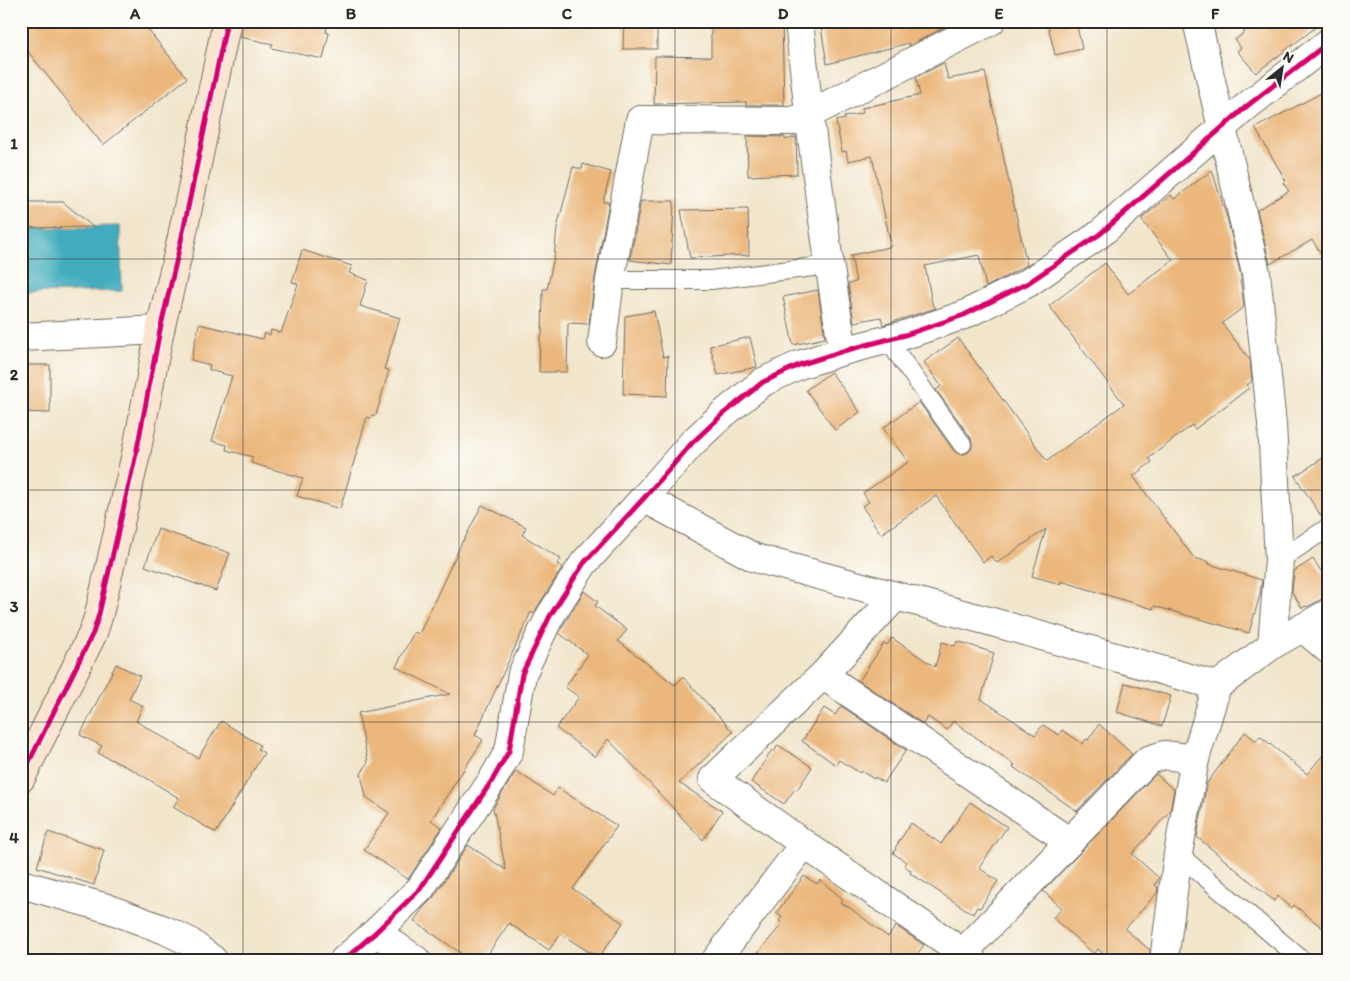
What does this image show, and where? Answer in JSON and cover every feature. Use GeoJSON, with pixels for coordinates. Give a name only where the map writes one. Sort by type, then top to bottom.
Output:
{"type":"FeatureCollection","features":[{"type":"Feature","properties":{"kind":"street"},"geometry":{"type":"LineString","coordinates":[[21,778],[93,633],[99,614],[123,516],[160,330],[181,241],[227,21]]}},
{"type":"Feature","properties":{"kind":"street"},"geometry":{"type":"LineString","coordinates":[[799,21],[808,115],[842,352]]}},
{"type":"Feature","properties":{"kind":"street"},"geometry":{"type":"LineString","coordinates":[[602,342],[610,280],[640,120],[793,121],[991,21]]}},
{"type":"Feature","properties":{"kind":"street"},"geometry":{"type":"LineString","coordinates":[[1197,21],[1256,273],[1272,424],[1279,560],[1272,645]]}},
{"type":"Feature","properties":{"kind":"street"},"geometry":{"type":"LineString","coordinates":[[344,960],[420,889],[493,779],[509,751],[522,674],[550,616],[584,563],[692,443],[722,415],[762,382],[799,365],[905,335],[964,315],[1028,282],[1100,234],[1247,106],[1329,42]]}},
{"type":"Feature","properties":{"kind":"street"},"geometry":{"type":"LineString","coordinates":[[21,337],[160,330]]}},
{"type":"Feature","properties":{"kind":"street"},"geometry":{"type":"LineString","coordinates":[[644,498],[755,558],[1217,686]]}},
{"type":"Feature","properties":{"kind":"street"},"geometry":{"type":"LineString","coordinates":[[896,596],[823,675],[713,780],[963,957],[1148,760],[1164,755],[1195,759]]}},
{"type":"Feature","properties":{"kind":"street"},"geometry":{"type":"LineString","coordinates":[[1164,960],[1178,854],[1195,759],[1217,686],[1272,645],[1329,614]]}},
{"type":"Feature","properties":{"kind":"street"},"geometry":{"type":"LineString","coordinates":[[1304,628],[1329,650]]}},
{"type":"Feature","properties":{"kind":"street"},"geometry":{"type":"LineString","coordinates":[[823,675],[1070,842]]}},
{"type":"Feature","properties":{"kind":"street"},"geometry":{"type":"LineString","coordinates":[[716,960],[804,844]]}},
{"type":"Feature","properties":{"kind":"street"},"geometry":{"type":"LineString","coordinates":[[21,884],[107,908],[165,930],[188,941],[213,960]]}},
{"type":"Feature","properties":{"kind":"street"},"geometry":{"type":"LineString","coordinates":[[376,932],[416,960]]}},
{"type":"Feature","properties":{"kind":"lane"},"geometry":{"type":"LineString","coordinates":[[610,280],[711,280],[829,265]]}},
{"type":"Feature","properties":{"kind":"lane"},"geometry":{"type":"LineString","coordinates":[[887,339],[962,444]]}},
{"type":"Feature","properties":{"kind":"lane"},"geometry":{"type":"LineString","coordinates":[[1279,560],[1329,528]]}},
{"type":"Feature","properties":{"kind":"lane"},"geometry":{"type":"LineString","coordinates":[[1178,854],[1302,960]]}},
{"type":"Feature","properties":{"kind":"water"},"geometry":{"type":"Polygon","coordinates":[[[120,226],[122,291],[21,293],[21,228],[120,226]]]}},
{"type":"Feature","properties":{"kind":"building"},"geometry":{"type":"Polygon","coordinates":[[[21,21],[141,21],[187,78],[103,145],[21,43],[21,21]]]}},
{"type":"Feature","properties":{"kind":"building"},"geometry":{"type":"Polygon","coordinates":[[[242,21],[324,21],[323,27],[327,28],[326,32],[329,33],[323,59],[271,48],[273,44],[240,37],[242,21]]]}},
{"type":"Feature","properties":{"kind":"building"},"geometry":{"type":"Polygon","coordinates":[[[624,21],[657,21],[657,49],[623,49],[624,21]]]}},
{"type":"Feature","properties":{"kind":"building"},"geometry":{"type":"Polygon","coordinates":[[[711,21],[782,21],[784,105],[746,105],[746,102],[654,104],[655,56],[711,57],[711,21]]]}},
{"type":"Feature","properties":{"kind":"building"},"geometry":{"type":"Polygon","coordinates":[[[820,21],[956,21],[909,46],[909,43],[827,64],[820,21]]]}},
{"type":"Feature","properties":{"kind":"building"},"geometry":{"type":"Polygon","coordinates":[[[1047,21],[1076,21],[1082,49],[1055,55],[1047,21]]]}},
{"type":"Feature","properties":{"kind":"building"},"geometry":{"type":"Polygon","coordinates":[[[1236,21],[1324,21],[1256,73],[1237,51],[1241,48],[1235,40],[1245,32],[1236,21]]]}},
{"type":"Feature","properties":{"kind":"building"},"geometry":{"type":"Polygon","coordinates":[[[944,63],[948,79],[985,72],[1027,265],[986,287],[979,255],[925,266],[932,303],[936,308],[883,325],[881,317],[854,322],[848,284],[856,282],[851,255],[890,247],[891,245],[872,156],[848,161],[846,151],[842,152],[836,121],[845,119],[844,117],[863,113],[862,108],[920,95],[916,77],[944,63]]]}},
{"type":"Feature","properties":{"kind":"building"},"geometry":{"type":"Polygon","coordinates":[[[1329,89],[1329,266],[1312,240],[1270,264],[1257,210],[1289,191],[1283,183],[1286,181],[1255,128],[1329,89]]]}},
{"type":"Feature","properties":{"kind":"building"},"geometry":{"type":"Polygon","coordinates":[[[747,136],[785,137],[785,140],[796,137],[797,174],[748,176],[747,136]]]}},
{"type":"Feature","properties":{"kind":"building"},"geometry":{"type":"Polygon","coordinates":[[[583,164],[611,172],[603,202],[609,202],[595,277],[589,324],[568,323],[567,372],[539,372],[543,289],[547,289],[554,257],[557,228],[573,167],[582,169],[583,164]]]}},
{"type":"Feature","properties":{"kind":"building"},"geometry":{"type":"Polygon","coordinates":[[[1212,170],[1228,221],[1241,276],[1240,282],[1244,307],[1222,323],[1250,360],[1252,381],[1247,385],[1249,388],[1195,429],[1192,425],[1149,458],[1152,462],[1133,476],[1194,558],[1262,580],[1260,595],[1249,633],[1154,606],[1153,609],[1061,581],[1060,584],[1032,576],[1046,529],[997,563],[991,556],[983,562],[936,496],[881,534],[862,506],[869,502],[863,493],[908,462],[883,428],[919,402],[954,451],[958,454],[964,454],[972,448],[971,438],[936,390],[941,386],[924,362],[958,338],[1047,461],[1124,404],[1049,306],[1105,263],[1128,294],[1173,260],[1141,219],[1171,195],[1174,199],[1212,170]]]}},
{"type":"Feature","properties":{"kind":"building"},"geometry":{"type":"Polygon","coordinates":[[[641,201],[674,201],[671,265],[630,260],[641,201]]]}},
{"type":"Feature","properties":{"kind":"building"},"geometry":{"type":"Polygon","coordinates":[[[21,202],[63,202],[93,227],[21,228],[21,202]]]}},
{"type":"Feature","properties":{"kind":"building"},"geometry":{"type":"Polygon","coordinates":[[[748,209],[749,255],[690,258],[681,210],[748,209]]]}},
{"type":"Feature","properties":{"kind":"building"},"geometry":{"type":"Polygon","coordinates":[[[302,250],[352,266],[349,273],[368,280],[360,306],[400,318],[384,369],[389,370],[376,415],[372,415],[371,418],[367,417],[340,509],[297,496],[303,478],[251,463],[253,457],[226,450],[227,445],[212,441],[232,376],[209,370],[210,365],[191,360],[199,324],[263,339],[265,333],[270,335],[271,330],[281,333],[298,284],[292,282],[302,250]]]}},
{"type":"Feature","properties":{"kind":"building"},"geometry":{"type":"Polygon","coordinates":[[[818,290],[825,338],[793,345],[783,297],[818,290]]]}},
{"type":"Feature","properties":{"kind":"building"},"geometry":{"type":"Polygon","coordinates":[[[654,311],[663,357],[668,356],[667,396],[623,394],[625,316],[654,311]]]}},
{"type":"Feature","properties":{"kind":"building"},"geometry":{"type":"Polygon","coordinates":[[[750,337],[757,367],[718,375],[710,346],[750,337]]]}},
{"type":"Feature","properties":{"kind":"building"},"geometry":{"type":"Polygon","coordinates":[[[21,365],[50,365],[50,413],[21,412],[21,365]]]}},
{"type":"Feature","properties":{"kind":"building"},"geometry":{"type":"Polygon","coordinates":[[[831,372],[860,412],[835,430],[806,390],[831,372]]]}},
{"type":"Feature","properties":{"kind":"building"},"geometry":{"type":"Polygon","coordinates":[[[1329,454],[1329,516],[1323,519],[1295,476],[1329,454]]]}},
{"type":"Feature","properties":{"kind":"building"},"geometry":{"type":"Polygon","coordinates":[[[482,505],[526,527],[522,535],[561,559],[557,564],[563,567],[533,614],[531,612],[475,735],[483,740],[431,820],[442,828],[408,879],[364,850],[389,813],[366,797],[361,774],[368,762],[358,713],[450,694],[396,667],[414,632],[419,634],[463,540],[482,505]]]}},
{"type":"Feature","properties":{"kind":"building"},"geometry":{"type":"Polygon","coordinates":[[[158,529],[230,553],[216,591],[145,566],[158,529]]]}},
{"type":"Feature","properties":{"kind":"building"},"geometry":{"type":"Polygon","coordinates":[[[1313,559],[1329,583],[1329,595],[1302,608],[1292,592],[1294,571],[1313,559]]]}},
{"type":"Feature","properties":{"kind":"building"},"geometry":{"type":"Polygon","coordinates":[[[584,591],[598,602],[595,606],[627,630],[618,641],[675,685],[683,677],[733,732],[679,783],[722,811],[703,840],[608,739],[595,757],[556,728],[579,697],[565,687],[588,655],[559,633],[584,591]]]}},
{"type":"Feature","properties":{"kind":"building"},"geometry":{"type":"Polygon","coordinates":[[[892,638],[935,667],[942,642],[955,646],[957,641],[994,653],[981,699],[1035,735],[1043,725],[1059,735],[1062,730],[1083,744],[1099,724],[1132,754],[1077,811],[1013,767],[1015,765],[953,721],[947,730],[928,717],[923,724],[859,681],[884,643],[887,645],[892,638]]]}},
{"type":"Feature","properties":{"kind":"building"},"geometry":{"type":"Polygon","coordinates":[[[116,664],[140,676],[129,699],[143,706],[136,721],[198,758],[221,721],[260,745],[258,749],[264,753],[216,833],[173,807],[179,798],[133,770],[98,753],[102,746],[80,735],[116,664]]]}},
{"type":"Feature","properties":{"kind":"building"},"geometry":{"type":"Polygon","coordinates":[[[1125,683],[1171,696],[1162,726],[1117,712],[1125,683]]]}},
{"type":"Feature","properties":{"kind":"building"},"geometry":{"type":"Polygon","coordinates":[[[841,706],[906,750],[884,783],[861,771],[860,773],[839,760],[836,765],[802,741],[824,708],[835,715],[841,706]]]}},
{"type":"Feature","properties":{"kind":"building"},"geometry":{"type":"Polygon","coordinates":[[[1245,732],[1256,741],[1260,736],[1307,774],[1329,748],[1329,933],[1294,905],[1292,908],[1278,896],[1274,901],[1197,837],[1207,783],[1245,732]]]}},
{"type":"Feature","properties":{"kind":"building"},"geometry":{"type":"Polygon","coordinates":[[[778,745],[812,767],[797,790],[795,789],[784,804],[751,782],[772,750],[774,752],[778,745]]]}},
{"type":"Feature","properties":{"kind":"building"},"geometry":{"type":"Polygon","coordinates":[[[516,771],[553,796],[558,788],[617,826],[573,889],[623,923],[599,957],[561,934],[549,950],[509,923],[484,960],[471,960],[414,921],[433,898],[468,845],[506,870],[493,808],[516,771]]]}},
{"type":"Feature","properties":{"kind":"building"},"geometry":{"type":"Polygon","coordinates":[[[1156,774],[1174,790],[1170,811],[1132,854],[1159,878],[1155,885],[1158,888],[1157,893],[1125,929],[1150,950],[1149,960],[1109,960],[1098,949],[1094,954],[1053,918],[1062,908],[1043,891],[1156,774]]]}},
{"type":"Feature","properties":{"kind":"building"},"geometry":{"type":"Polygon","coordinates":[[[970,802],[1007,827],[979,868],[998,881],[980,908],[977,907],[973,914],[910,873],[911,871],[904,865],[906,862],[893,853],[911,823],[941,844],[970,802]]]}},
{"type":"Feature","properties":{"kind":"building"},"geometry":{"type":"Polygon","coordinates":[[[48,832],[104,850],[94,885],[37,867],[48,832]]]}},
{"type":"Feature","properties":{"kind":"building"},"geometry":{"type":"Polygon","coordinates":[[[804,876],[817,884],[820,880],[843,899],[841,903],[888,937],[896,926],[924,945],[914,958],[917,960],[752,960],[782,924],[779,921],[782,917],[776,913],[804,876]]]}},
{"type":"Feature","properties":{"kind":"cycle path"},"geometry":{"type":"LineString","coordinates":[[21,778],[93,633],[99,614],[136,454],[160,330],[181,241],[227,21]]}},
{"type":"Feature","properties":{"kind":"cycle path"},"geometry":{"type":"LineString","coordinates":[[344,960],[420,889],[493,779],[509,751],[522,674],[550,616],[584,563],[692,443],[722,415],[763,382],[799,365],[905,335],[964,315],[1028,283],[1100,234],[1247,106],[1329,42]]}}]}
